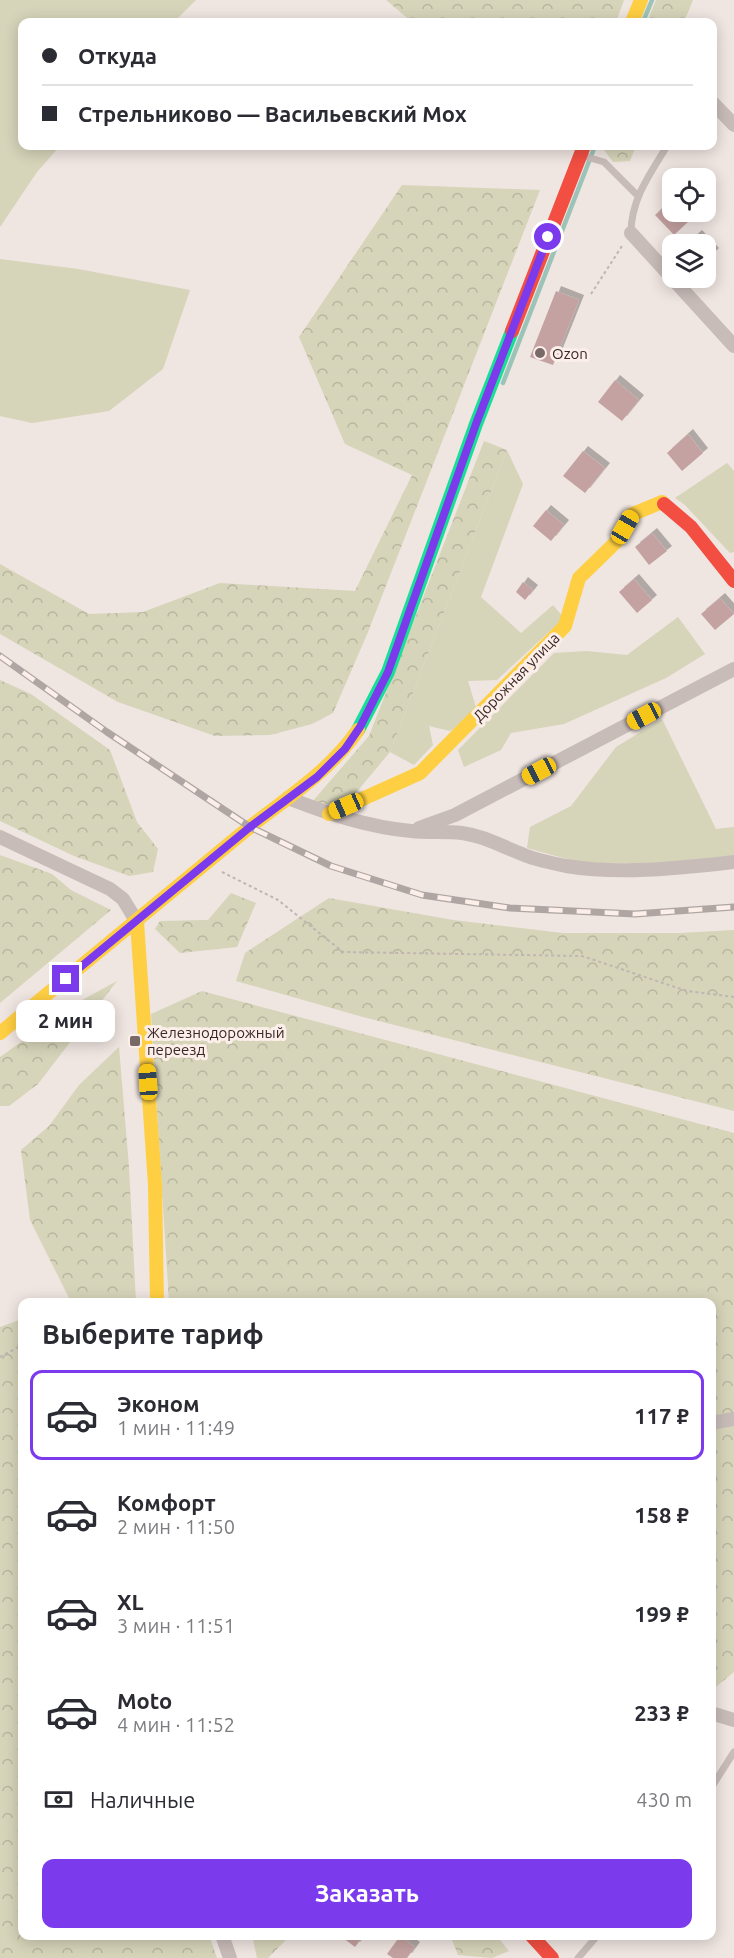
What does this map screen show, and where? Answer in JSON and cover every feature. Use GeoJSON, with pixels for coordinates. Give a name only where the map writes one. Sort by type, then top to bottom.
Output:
{"type":"FeatureCollection","features":[{"type":"Feature","properties":{"kind":"main road"},"geometry":{"type":"LineString","coordinates":[[633,18],[640,0]]}},
{"type":"Feature","properties":{"kind":"main road"},"geometry":{"type":"LineString","coordinates":[[0,1033],[250,827],[327,768],[345,749],[367,716],[388,672],[476,424],[582,150]]}},
{"type":"Feature","properties":{"kind":"main road","name":"Дорожная улица"},"geometry":{"type":"LineString","coordinates":[[329,814],[420,773],[449,745],[565,626],[579,578],[617,541],[633,513],[662,502],[691,527],[734,581]]}},
{"type":"Feature","properties":{"kind":"main road"},"geometry":{"type":"LineString","coordinates":[[137,922],[155,1185],[157,1298]]}},
{"type":"Feature","properties":{"kind":"main road"},"geometry":{"type":"LineString","coordinates":[[536,1940],[552,1958]]}},
{"type":"Feature","properties":{"kind":"street"},"geometry":{"type":"LineString","coordinates":[[717,107],[734,125]]}},
{"type":"Feature","properties":{"kind":"street"},"geometry":{"type":"LineString","coordinates":[[631,233],[734,346]]}},
{"type":"Feature","properties":{"kind":"street"},"geometry":{"type":"LineString","coordinates":[[412,831],[455,815],[734,669]]}},
{"type":"Feature","properties":{"kind":"street"},"geometry":{"type":"LineString","coordinates":[[288,798],[329,814],[366,824],[412,831],[462,833],[491,840],[524,855],[566,866],[613,871],[691,867],[734,861]]}},
{"type":"Feature","properties":{"kind":"street"},"geometry":{"type":"LineString","coordinates":[[0,837],[110,889],[123,899],[137,922]]}},
{"type":"Feature","properties":{"kind":"street"},"geometry":{"type":"LineString","coordinates":[[716,1422],[734,1419]]}},
{"type":"Feature","properties":{"kind":"street"},"geometry":{"type":"LineString","coordinates":[[716,1715],[734,1720]]}},
{"type":"Feature","properties":{"kind":"street"},"geometry":{"type":"LineString","coordinates":[[224,1940],[230,1958]]}},
{"type":"Feature","properties":{"kind":"lane"},"geometry":{"type":"LineString","coordinates":[[582,150],[604,162],[638,196]]}},
{"type":"Feature","properties":{"kind":"lane"},"geometry":{"type":"LineString","coordinates":[[631,233],[631,216],[638,196],[665,150]]}},
{"type":"Feature","properties":{"kind":"lane"},"geometry":{"type":"LineString","coordinates":[[716,1780],[734,1752]]}},
{"type":"Feature","properties":{"kind":"lane"},"geometry":{"type":"LineString","coordinates":[[578,1958],[594,1940]]}},
{"type":"Feature","properties":{"kind":"path"},"geometry":{"type":"LineString","coordinates":[[591,294],[631,233]]}},
{"type":"Feature","properties":{"kind":"path"},"geometry":{"type":"LineString","coordinates":[[207,864],[278,900],[343,952],[582,956],[687,992],[734,997]]}},
{"type":"Feature","properties":{"kind":"path"},"geometry":{"type":"LineString","coordinates":[[0,1358],[18,1347]]}},
{"type":"Feature","properties":{"kind":"green space"},"geometry":{"type":"Polygon","coordinates":[[[0,0],[196,0],[178,18],[18,18],[18,150],[56,150],[37,172],[0,227],[0,0]]]}},
{"type":"Feature","properties":{"kind":"green space"},"geometry":{"type":"Polygon","coordinates":[[[386,0],[624,0],[617,18],[407,18],[386,0]]]}},
{"type":"Feature","properties":{"kind":"green space"},"geometry":{"type":"Polygon","coordinates":[[[656,0],[693,0],[686,18],[649,18],[656,0]]]}},
{"type":"Feature","properties":{"kind":"green space"},"geometry":{"type":"Polygon","coordinates":[[[604,150],[634,150],[630,161],[613,162],[604,150]]]}},
{"type":"Feature","properties":{"kind":"green space"},"geometry":{"type":"Polygon","coordinates":[[[402,185],[540,190],[368,632],[333,713],[312,724],[270,735],[215,736],[118,702],[0,634],[0,564],[89,614],[143,612],[220,583],[355,591],[412,475],[345,444],[299,337],[402,185]]]}},
{"type":"Feature","properties":{"kind":"green space"},"geometry":{"type":"Polygon","coordinates":[[[0,259],[78,269],[190,290],[163,369],[109,411],[32,423],[0,416],[0,259]]]}},
{"type":"Feature","properties":{"kind":"green space"},"geometry":{"type":"Polygon","coordinates":[[[484,441],[507,450],[390,752],[344,807],[312,802],[369,736],[484,441]]]}},
{"type":"Feature","properties":{"kind":"green space"},"geometry":{"type":"Polygon","coordinates":[[[507,450],[523,484],[481,597],[521,633],[553,605],[564,618],[497,680],[468,681],[478,714],[450,731],[429,726],[433,745],[414,765],[390,752],[507,450]]]}},
{"type":"Feature","properties":{"kind":"green space"},"geometry":{"type":"Polygon","coordinates":[[[727,463],[734,471],[734,552],[730,553],[685,505],[675,498],[727,463]]]}},
{"type":"Feature","properties":{"kind":"green space"},"geometry":{"type":"Polygon","coordinates":[[[678,617],[705,654],[666,678],[564,724],[511,733],[501,750],[464,767],[458,750],[554,653],[587,651],[627,655],[678,617]]]}},
{"type":"Feature","properties":{"kind":"green space"},"geometry":{"type":"Polygon","coordinates":[[[0,680],[31,694],[110,750],[137,822],[158,849],[153,872],[129,876],[74,856],[0,821],[0,680]]]}},
{"type":"Feature","properties":{"kind":"green space"},"geometry":{"type":"Polygon","coordinates":[[[662,719],[716,829],[734,827],[734,855],[671,863],[581,863],[527,848],[530,827],[571,806],[616,747],[662,719]]]}},
{"type":"Feature","properties":{"kind":"green space"},"geometry":{"type":"Polygon","coordinates":[[[0,855],[52,874],[71,890],[111,910],[0,1003],[0,855]]]}},
{"type":"Feature","properties":{"kind":"green space"},"geometry":{"type":"Polygon","coordinates":[[[231,893],[256,903],[237,947],[180,953],[155,929],[160,921],[208,920],[231,893]]]}},
{"type":"Feature","properties":{"kind":"green space"},"geometry":{"type":"Polygon","coordinates":[[[329,898],[453,920],[563,933],[680,933],[734,930],[734,1111],[363,1017],[236,981],[245,953],[329,898]]]}},
{"type":"Feature","properties":{"kind":"green space"},"geometry":{"type":"Polygon","coordinates":[[[117,981],[38,1084],[9,1106],[0,1106],[0,1057],[71,1006],[117,981]]]}},
{"type":"Feature","properties":{"kind":"green space"},"geometry":{"type":"Polygon","coordinates":[[[202,991],[734,1133],[734,1672],[716,1687],[716,1298],[169,1298],[151,1014],[202,991]]]}},
{"type":"Feature","properties":{"kind":"green space"},"geometry":{"type":"Polygon","coordinates":[[[119,1047],[129,1167],[136,1298],[69,1298],[30,1220],[21,1150],[49,1126],[79,1085],[119,1047]]]}},
{"type":"Feature","properties":{"kind":"green space"},"geometry":{"type":"Polygon","coordinates":[[[18,1320],[18,1940],[211,1940],[217,1958],[0,1958],[0,1327],[18,1320]]]}},
{"type":"Feature","properties":{"kind":"green space"},"geometry":{"type":"Polygon","coordinates":[[[253,1940],[286,1940],[268,1958],[257,1958],[253,1940]]]}},
{"type":"Feature","properties":{"kind":"green space"},"geometry":{"type":"Polygon","coordinates":[[[452,1940],[500,1940],[509,1951],[492,1958],[458,1955],[452,1940]]]}},
{"type":"Feature","properties":{"kind":"building"},"geometry":{"type":"Polygon","coordinates":[[[662,208],[662,222],[688,222],[673,234],[655,215],[662,208]]]}},
{"type":"Feature","properties":{"kind":"building"},"geometry":{"type":"Polygon","coordinates":[[[556,291],[579,300],[553,365],[530,357],[556,291]]]}},
{"type":"Feature","properties":{"kind":"building"},"geometry":{"type":"Polygon","coordinates":[[[615,380],[639,400],[622,421],[598,402],[615,380]]]}},
{"type":"Feature","properties":{"kind":"building"},"geometry":{"type":"Polygon","coordinates":[[[688,434],[703,453],[682,471],[667,453],[688,434]]]}},
{"type":"Feature","properties":{"kind":"building"},"geometry":{"type":"Polygon","coordinates":[[[583,451],[605,468],[585,493],[563,476],[583,451]]]}},
{"type":"Feature","properties":{"kind":"building"},"geometry":{"type":"Polygon","coordinates":[[[546,510],[564,525],[551,541],[533,526],[546,510]]]}},
{"type":"Feature","properties":{"kind":"building"},"geometry":{"type":"Polygon","coordinates":[[[652,533],[667,551],[649,565],[635,547],[652,533]]]}},
{"type":"Feature","properties":{"kind":"building"},"geometry":{"type":"Polygon","coordinates":[[[634,579],[652,600],[637,613],[619,592],[634,579]]]}},
{"type":"Feature","properties":{"kind":"building"},"geometry":{"type":"Polygon","coordinates":[[[523,582],[533,590],[525,600],[516,592],[523,582]]]}},
{"type":"Feature","properties":{"kind":"building"},"geometry":{"type":"Polygon","coordinates":[[[720,598],[734,614],[715,630],[701,614],[720,598]]]}},
{"type":"Feature","properties":{"kind":"building"},"geometry":{"type":"Polygon","coordinates":[[[346,1940],[360,1940],[355,1947],[346,1940]]]}},
{"type":"Feature","properties":{"kind":"building"},"geometry":{"type":"Polygon","coordinates":[[[397,1940],[405,1940],[415,1947],[407,1958],[393,1958],[387,1954],[397,1940]]]}},
{"type":"Feature","properties":{"kind":"waterway"},"geometry":{"type":"LineString","coordinates":[[645,18],[652,0]]}},
{"type":"Feature","properties":{"kind":"waterway"},"geometry":{"type":"LineString","coordinates":[[503,383],[593,150]]}},
{"type":"Feature","properties":{"kind":"railway"},"geometry":{"type":"LineString","coordinates":[[0,656],[107,732],[250,827],[331,866],[422,895],[510,908],[635,914],[734,907]]}},
{"type":"Feature","properties":{"kind":"traffic: fast"},"geometry":{"type":"LineString","coordinates":[[358,730],[388,672],[476,424],[512,331]]}},
{"type":"Feature","properties":{"kind":"traffic: slow"},"geometry":{"type":"LineString","coordinates":[[634,18],[641,0]]}},
{"type":"Feature","properties":{"kind":"traffic: slow"},"geometry":{"type":"LineString","coordinates":[[329,814],[420,773],[565,626],[579,578],[617,541],[633,514],[662,502],[664,504]]}},
{"type":"Feature","properties":{"kind":"traffic: slow"},"geometry":{"type":"LineString","coordinates":[[0,1033],[240,835],[303,787],[332,761],[358,730]]}},
{"type":"Feature","properties":{"kind":"traffic: slow"},"geometry":{"type":"LineString","coordinates":[[137,922],[155,1185],[157,1298]]}},
{"type":"Feature","properties":{"kind":"traffic: jam"},"geometry":{"type":"LineString","coordinates":[[512,331],[582,150]]}},
{"type":"Feature","properties":{"kind":"traffic: jam"},"geometry":{"type":"LineString","coordinates":[[664,504],[691,527],[734,581]]}},
{"type":"Feature","properties":{"kind":"traffic: jam"},"geometry":{"type":"LineString","coordinates":[[536,1940],[552,1958]]}},
{"type":"Feature","properties":{"kind":"place","name":"Ozon"},"geometry":{"type":"Point","coordinates":[540,353]}},
{"type":"Feature","properties":{"kind":"place","name":"Железнодорожный переезд"},"geometry":{"type":"Point","coordinates":[135,1041]}},
{"type":"Feature","properties":{"kind":"route"},"geometry":{"type":"LineString","coordinates":[[66,979],[250,827],[317,777],[345,749],[360,727],[388,672],[476,424],[548,237]]}}]}
